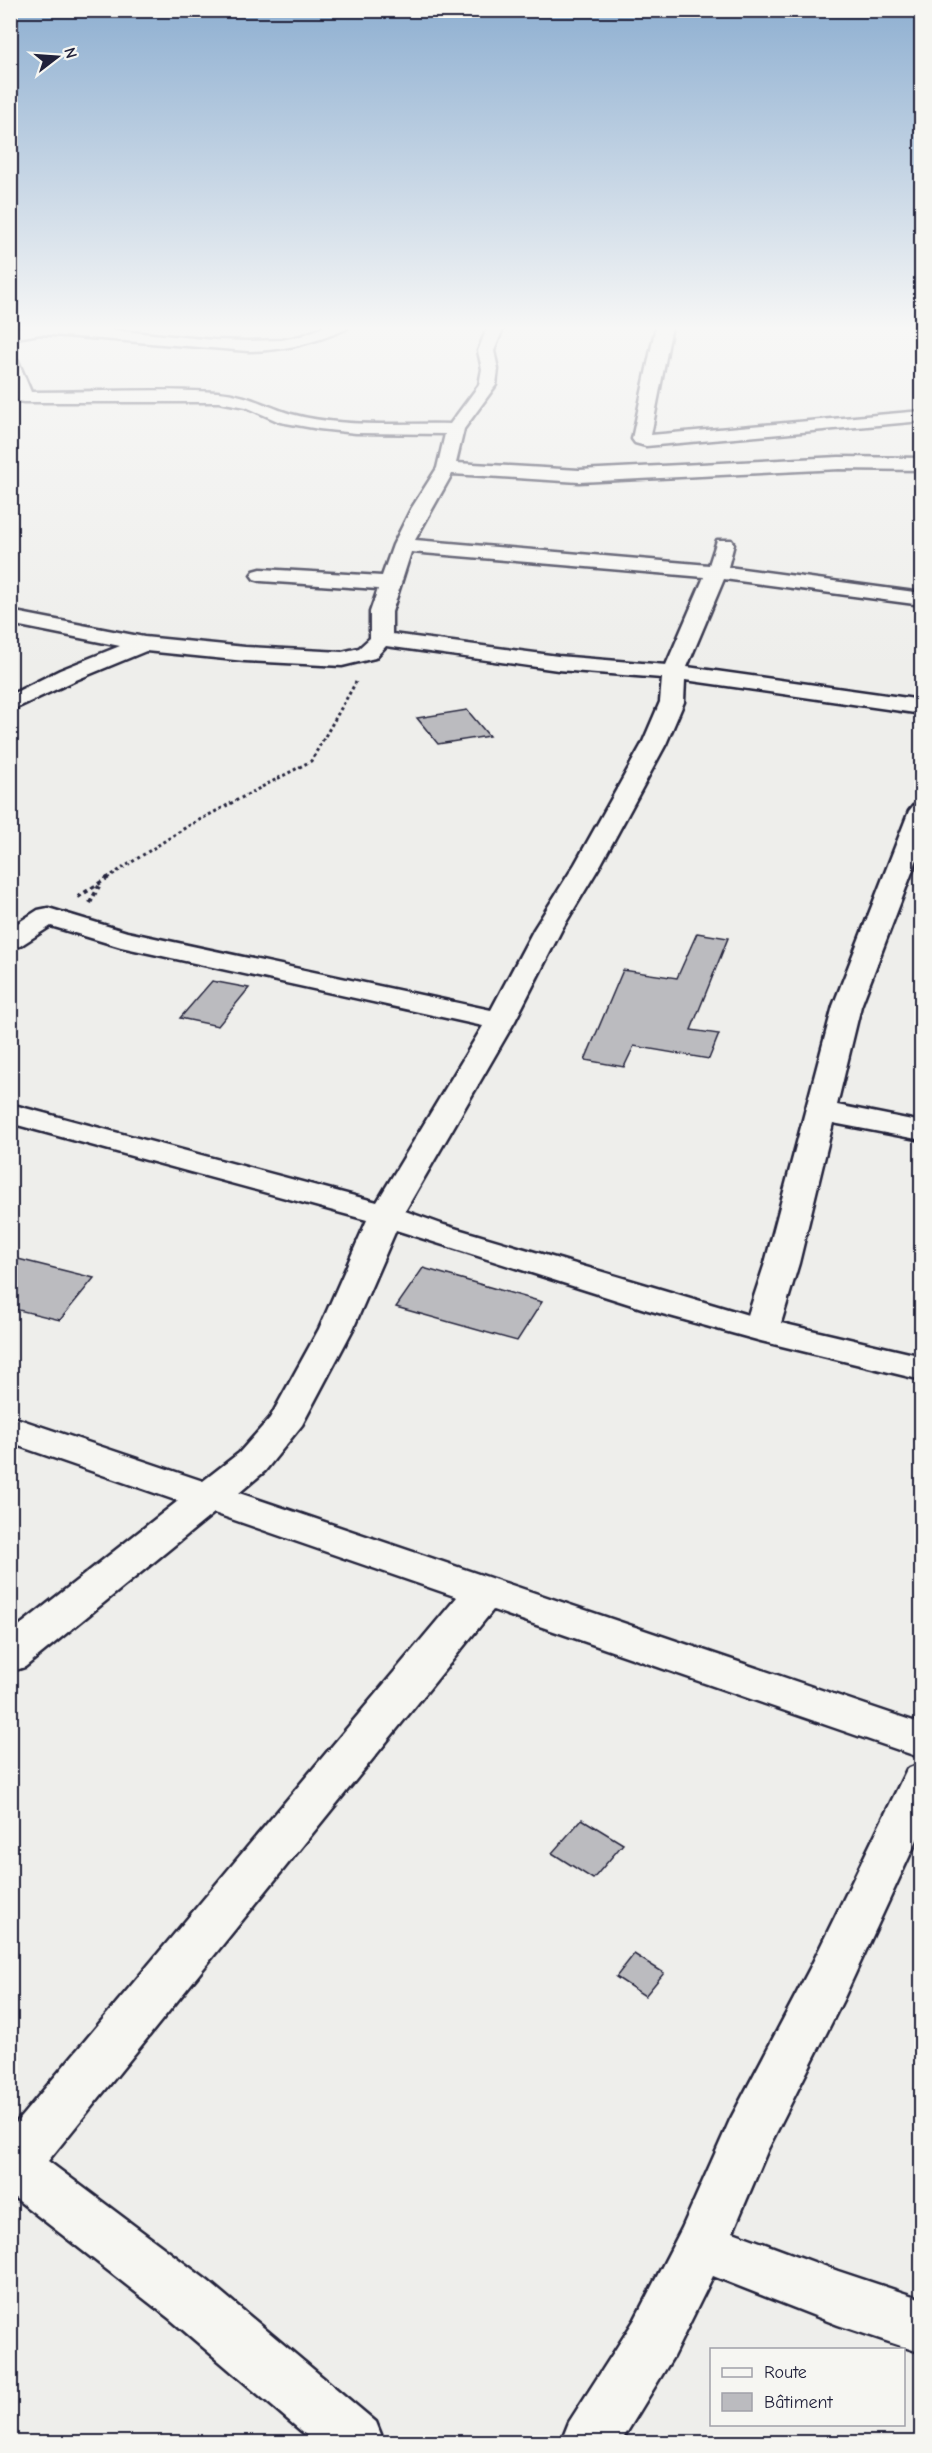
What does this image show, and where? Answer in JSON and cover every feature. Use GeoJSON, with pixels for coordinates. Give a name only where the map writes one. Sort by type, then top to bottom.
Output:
{"type":"FeatureCollection","features":[{"type":"Feature","properties":{"kind":"street"},"geometry":{"type":"LineString","coordinates":[[374,646],[389,583],[403,545],[421,509],[446,468],[452,440]]}},
{"type":"Feature","properties":{"kind":"street"},"geometry":{"type":"LineString","coordinates":[[446,468],[579,476],[839,463],[921,464]]}},
{"type":"Feature","properties":{"kind":"street"},"geometry":{"type":"LineString","coordinates":[[10,1656],[252,1462],[284,1425],[336,1329],[386,1215],[500,1021],[548,929],[588,864],[654,744],[672,702],[675,672],[717,572],[724,544]]}},
{"type":"Feature","properties":{"kind":"street"},"geometry":{"type":"LineString","coordinates":[[403,545],[717,572],[921,599]]}},
{"type":"Feature","properties":{"kind":"street"},"geometry":{"type":"LineString","coordinates":[[261,575],[389,583]]}},
{"type":"Feature","properties":{"kind":"street"},"geometry":{"type":"LineString","coordinates":[[10,616],[144,644],[325,659],[342,659],[374,646],[675,672],[921,707]]}},
{"type":"Feature","properties":{"kind":"street"},"geometry":{"type":"LineString","coordinates":[[10,704],[68,675],[144,644]]}},
{"type":"Feature","properties":{"kind":"street"},"geometry":{"type":"LineString","coordinates":[[761,1330],[782,1263],[847,1006],[921,811]]}},
{"type":"Feature","properties":{"kind":"street"},"geometry":{"type":"LineString","coordinates":[[10,940],[48,916],[121,939],[500,1021]]}},
{"type":"Feature","properties":{"kind":"street"},"geometry":{"type":"LineString","coordinates":[[820,1111],[921,1131]]}},
{"type":"Feature","properties":{"kind":"street"},"geometry":{"type":"LineString","coordinates":[[10,1113],[386,1215],[432,1232],[761,1330],[921,1368]]}},
{"type":"Feature","properties":{"kind":"street"},"geometry":{"type":"LineString","coordinates":[[10,1430],[921,1741]]}},
{"type":"Feature","properties":{"kind":"street"},"geometry":{"type":"LineString","coordinates":[[356,2442],[189,2300],[13,2165],[485,1592]]}},
{"type":"Feature","properties":{"kind":"street"},"geometry":{"type":"LineString","coordinates":[[589,2442],[654,2338],[701,2246],[748,2137],[826,1985],[921,1781]]}},
{"type":"Feature","properties":{"kind":"street"},"geometry":{"type":"LineString","coordinates":[[701,2246],[838,2298],[921,2326]]}},
{"type":"Feature","properties":{"kind":"path"},"geometry":{"type":"LineString","coordinates":[[48,916],[188,826],[311,761],[374,646]]}},
{"type":"Feature","properties":{"kind":"building"},"geometry":{"type":"Polygon","coordinates":[[[467,710],[489,736],[438,744],[417,718],[467,710]]]}},
{"type":"Feature","properties":{"kind":"building"},"geometry":{"type":"Polygon","coordinates":[[[697,933],[728,938],[691,1030],[719,1034],[709,1059],[634,1046],[624,1067],[585,1060],[623,970],[677,978],[697,933]]]}},
{"type":"Feature","properties":{"kind":"building"},"geometry":{"type":"Polygon","coordinates":[[[212,981],[249,988],[218,1026],[180,1018],[212,981]]]}},
{"type":"Feature","properties":{"kind":"building"},"geometry":{"type":"Polygon","coordinates":[[[10,1257],[94,1278],[60,1320],[10,1308],[10,1257]]]}},
{"type":"Feature","properties":{"kind":"building"},"geometry":{"type":"Polygon","coordinates":[[[423,1268],[542,1302],[517,1341],[396,1307],[423,1268]]]}},
{"type":"Feature","properties":{"kind":"building"},"geometry":{"type":"Polygon","coordinates":[[[582,1819],[623,1844],[593,1879],[552,1853],[582,1819]]]}},
{"type":"Feature","properties":{"kind":"building"},"geometry":{"type":"Polygon","coordinates":[[[634,1954],[664,1973],[645,1996],[616,1977],[634,1954]]]}}]}
